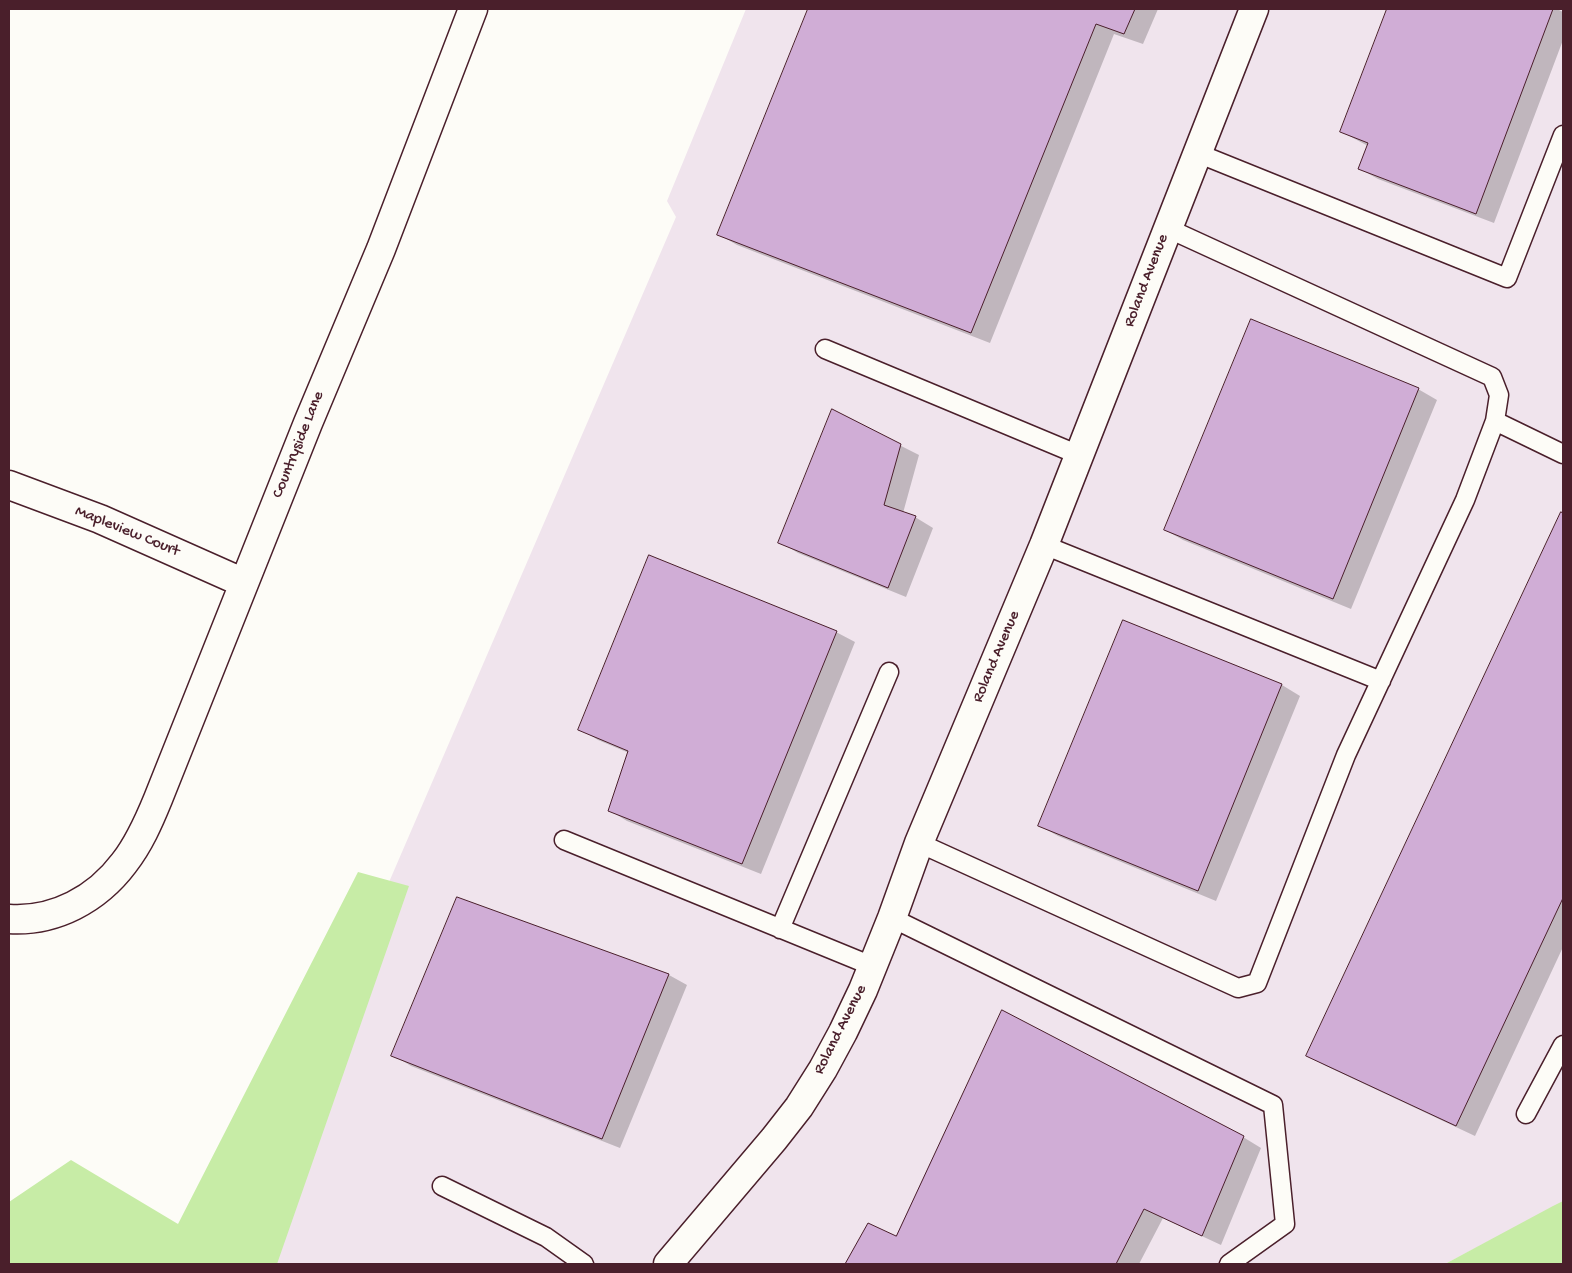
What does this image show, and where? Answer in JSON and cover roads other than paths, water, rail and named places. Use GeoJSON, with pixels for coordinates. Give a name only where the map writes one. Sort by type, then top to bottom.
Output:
{"type":"FeatureCollection","features":[{"type":"Feature","properties":{"kind":"street","name":"Countryside Lane"},"geometry":{"type":"LineString","coordinates":[[9,919],[24,920],[55,913],[81,903],[103,886],[125,862],[142,834],[158,799],[308,423],[367,285],[473,9]]}},
{"type":"Feature","properties":{"kind":"street","name":"Roland Avenue"},"geometry":{"type":"LineString","coordinates":[[668,1264],[774,1140],[799,1107],[843,1032],[892,918],[919,843],[1044,544],[1254,9]]}},
{"type":"Feature","properties":{"kind":"street","name":"Mapleview Court"},"geometry":{"type":"LineString","coordinates":[[9,485],[100,519],[244,583]]}},
{"type":"Feature","properties":{"kind":"lane"},"geometry":{"type":"LineString","coordinates":[[1197,153],[1507,278],[1563,135]]}},
{"type":"Feature","properties":{"kind":"lane"},"geometry":{"type":"LineString","coordinates":[[919,843],[1238,988],[1257,983],[1346,755],[1465,500],[1495,421],[1499,395],[1492,377],[1167,228]]}},
{"type":"Feature","properties":{"kind":"lane"},"geometry":{"type":"LineString","coordinates":[[825,349],[1079,455]]}},
{"type":"Feature","properties":{"kind":"lane"},"geometry":{"type":"LineString","coordinates":[[1495,421],[1563,454]]}},
{"type":"Feature","properties":{"kind":"lane"},"geometry":{"type":"LineString","coordinates":[[1044,544],[1381,681]]}},
{"type":"Feature","properties":{"kind":"lane"},"geometry":{"type":"LineString","coordinates":[[780,929],[888,672]]}},
{"type":"Feature","properties":{"kind":"lane"},"geometry":{"type":"LineString","coordinates":[[564,840],[872,966]]}},
{"type":"Feature","properties":{"kind":"lane"},"geometry":{"type":"LineString","coordinates":[[892,918],[1273,1105],[1285,1224],[1229,1264]]}},
{"type":"Feature","properties":{"kind":"lane"},"geometry":{"type":"LineString","coordinates":[[1526,1114],[1563,1044]]}},
{"type":"Feature","properties":{"kind":"lane"},"geometry":{"type":"LineString","coordinates":[[442,1186],[546,1238],[584,1264]]}}]}
